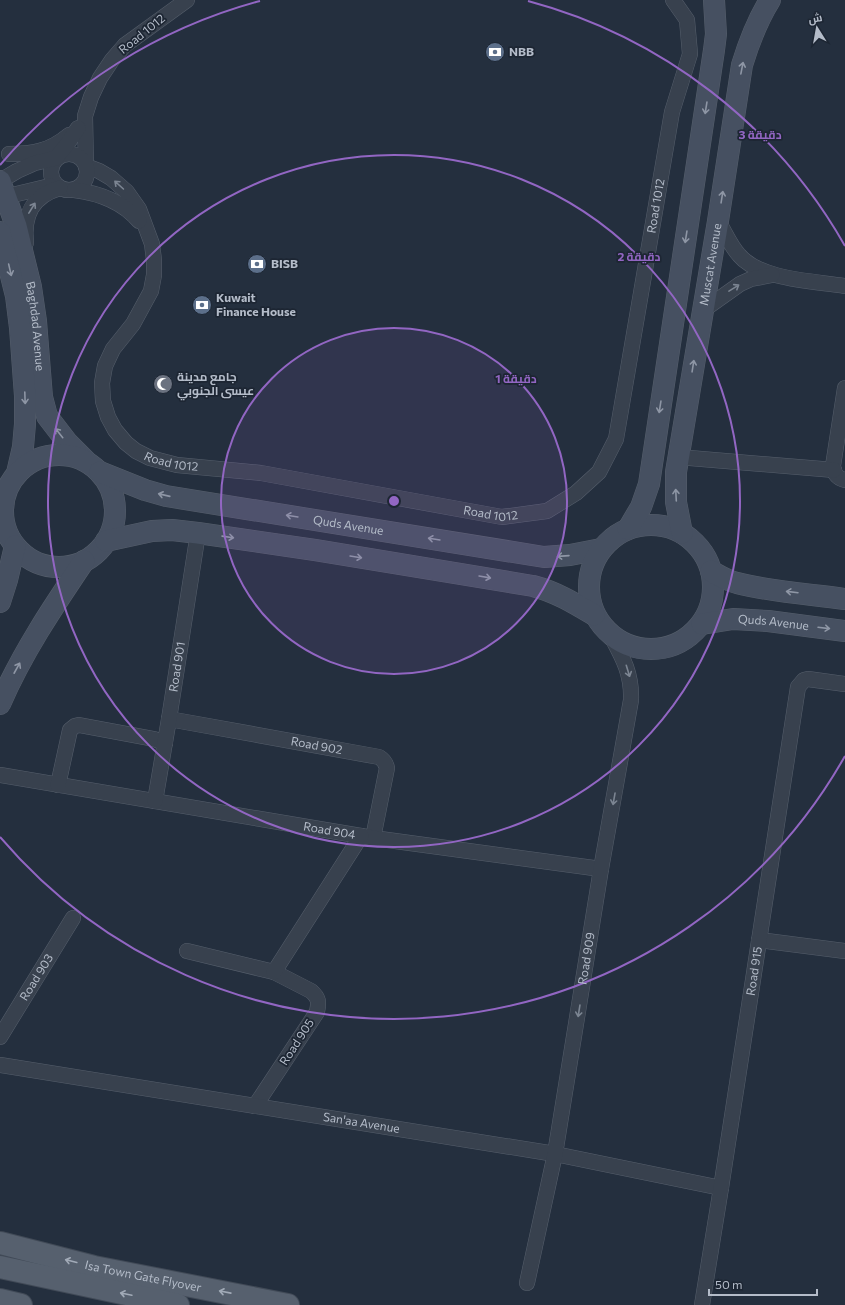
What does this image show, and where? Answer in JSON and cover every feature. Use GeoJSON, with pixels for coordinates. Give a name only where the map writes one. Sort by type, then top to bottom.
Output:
{"type":"FeatureCollection","features":[{"type":"Feature","properties":{"kind":"main road"},"geometry":{"type":"LineString","coordinates":[[628,529],[641,507],[649,484],[714,50],[716,34],[714,0]]}},
{"type":"Feature","properties":{"kind":"main road","name":"Muscat Avenue"},"geometry":{"type":"LineString","coordinates":[[682,533],[676,502],[676,472],[742,66],[748,45],[756,26],[770,0]]}},
{"type":"Feature","properties":{"kind":"main road","name":"Baghdad Avenue"},"geometry":{"type":"LineString","coordinates":[[2,192],[19,239],[31,287],[36,321],[42,397],[47,416],[67,442],[93,467]]}},
{"type":"Feature","properties":{"kind":"main road","name":"Baghdad Avenue"},"geometry":{"type":"LineString","coordinates":[[0,232],[16,296],[25,396],[23,446],[17,473]]}},
{"type":"Feature","properties":{"kind":"main road"},"geometry":{"type":"LineString","coordinates":[[0,602],[7,580],[7,537],[3,522],[2,500],[8,485],[17,473],[29,463],[42,457],[57,454],[72,456],[93,467],[109,484],[114,498],[115,513],[113,528],[106,541],[96,553],[84,561],[66,567],[47,566],[29,559],[7,537]]}},
{"type":"Feature","properties":{"kind":"main road","name":"Quds Avenue"},"geometry":{"type":"LineString","coordinates":[[93,467],[139,488],[166,496],[536,556],[544,557],[570,555],[601,549]]}},
{"type":"Feature","properties":{"kind":"main road"},"geometry":{"type":"LineString","coordinates":[[642,525],[656,525],[682,533],[701,549],[712,571],[714,590],[710,607],[702,624],[690,636],[676,645],[659,650],[642,650],[626,645],[611,636],[602,627],[594,615],[588,588],[589,574],[594,561],[601,549],[618,534],[628,529],[642,525]]}},
{"type":"Feature","properties":{"kind":"main road"},"geometry":{"type":"LineString","coordinates":[[106,541],[152,531],[172,530],[198,532],[533,586],[549,590],[562,596],[594,615]]}},
{"type":"Feature","properties":{"kind":"main road"},"geometry":{"type":"LineString","coordinates":[[0,704],[10,679],[38,631],[84,561]]}},
{"type":"Feature","properties":{"kind":"main road"},"geometry":{"type":"LineString","coordinates":[[712,571],[736,583],[771,590],[845,599]]}},
{"type":"Feature","properties":{"kind":"main road","name":"Quds Avenue"},"geometry":{"type":"LineString","coordinates":[[702,624],[733,619],[768,621],[845,631]]}},
{"type":"Feature","properties":{"kind":"main road","name":"Isa Town Gate Flyover"},"geometry":{"type":"LineString","coordinates":[[0,1243],[94,1267],[288,1305]]}},
{"type":"Feature","properties":{"kind":"main road"},"geometry":{"type":"LineString","coordinates":[[0,1267],[178,1305]]}},
{"type":"Feature","properties":{"kind":"main road"},"geometry":{"type":"LineString","coordinates":[[0,1300],[21,1305]]}},
{"type":"Feature","properties":{"kind":"street","name":"Road 1012"},"geometry":{"type":"LineString","coordinates":[[186,0],[126,45],[112,60],[100,78],[81,122],[86,166],[111,178],[127,192],[139,209],[152,244],[154,260],[154,275],[151,290],[133,324],[114,349],[105,366],[102,383],[103,401],[108,417],[119,435],[136,451],[150,458],[177,465],[261,473],[502,517],[547,511],[576,493],[599,472],[616,439],[672,112],[690,54],[687,20],[673,0]]}},
{"type":"Feature","properties":{"kind":"street"},"geometry":{"type":"LineString","coordinates":[[4,153],[26,154],[44,150],[60,142],[81,122]]}},
{"type":"Feature","properties":{"kind":"street"},"geometry":{"type":"LineString","coordinates":[[63,188],[52,180],[50,168],[81,122]]}},
{"type":"Feature","properties":{"kind":"street"},"geometry":{"type":"LineString","coordinates":[[4,153],[35,163]]}},
{"type":"Feature","properties":{"kind":"street"},"geometry":{"type":"LineString","coordinates":[[73,154],[79,156],[88,172],[87,178],[80,187],[2,192],[17,171],[35,163],[56,158],[61,155],[73,154]]}},
{"type":"Feature","properties":{"kind":"street"},"geometry":{"type":"LineString","coordinates":[[31,287],[25,234],[26,220],[30,209],[38,199],[50,191],[63,188],[91,192],[107,197],[122,205],[135,216],[146,229]]}},
{"type":"Feature","properties":{"kind":"street"},"geometry":{"type":"LineString","coordinates":[[718,221],[739,255],[754,268],[772,275],[845,286]]}},
{"type":"Feature","properties":{"kind":"street"},"geometry":{"type":"LineString","coordinates":[[702,311],[740,284],[751,279],[772,275]]}},
{"type":"Feature","properties":{"kind":"street"},"geometry":{"type":"LineString","coordinates":[[840,475],[833,466],[845,388]]}},
{"type":"Feature","properties":{"kind":"street"},"geometry":{"type":"LineString","coordinates":[[678,457],[840,475]]}},
{"type":"Feature","properties":{"kind":"street","name":"Road 901"},"geometry":{"type":"LineString","coordinates":[[155,801],[198,532]]}},
{"type":"Feature","properties":{"kind":"street","name":"Road 909"},"geometry":{"type":"LineString","coordinates":[[527,1283],[555,1154],[601,869],[632,692],[628,670],[611,636]]}},
{"type":"Feature","properties":{"kind":"street","name":"Road 915"},"geometry":{"type":"LineString","coordinates":[[702,1305],[722,1188],[798,687],[804,680],[808,679],[845,684]]}},
{"type":"Feature","properties":{"kind":"street","name":"Road 902"},"geometry":{"type":"LineString","coordinates":[[169,719],[379,757],[385,762],[387,768],[367,837]]}},
{"type":"Feature","properties":{"kind":"street"},"geometry":{"type":"LineString","coordinates":[[58,785],[70,730],[75,726],[79,725],[154,739],[165,743]]}},
{"type":"Feature","properties":{"kind":"street","name":"Road 904"},"geometry":{"type":"LineString","coordinates":[[0,775],[367,837],[601,869]]}},
{"type":"Feature","properties":{"kind":"street"},"geometry":{"type":"LineString","coordinates":[[274,972],[367,837]]}},
{"type":"Feature","properties":{"kind":"street","name":"Road 903"},"geometry":{"type":"LineString","coordinates":[[0,1037],[73,918]]}},
{"type":"Feature","properties":{"kind":"street"},"geometry":{"type":"LineString","coordinates":[[759,940],[845,951]]}},
{"type":"Feature","properties":{"kind":"street","name":"Road 905"},"geometry":{"type":"LineString","coordinates":[[187,951],[274,972],[312,991],[319,1000],[317,1012],[255,1106]]}},
{"type":"Feature","properties":{"kind":"street","name":"San'aa Avenue"},"geometry":{"type":"LineString","coordinates":[[0,1065],[555,1154],[722,1188]]}},
{"type":"Feature","properties":{"kind":"place","name":"NBB"},"geometry":{"type":"Point","coordinates":[495,52]}},
{"type":"Feature","properties":{"kind":"place","name":"BISB"},"geometry":{"type":"Point","coordinates":[257,264]}},
{"type":"Feature","properties":{"kind":"place","name":"Kuwait Finance House"},"geometry":{"type":"Point","coordinates":[202,305]}},
{"type":"Feature","properties":{"kind":"place","name":"جامع مدينة عيسى الجنوبي"},"geometry":{"type":"Point","coordinates":[163,384]}}]}
